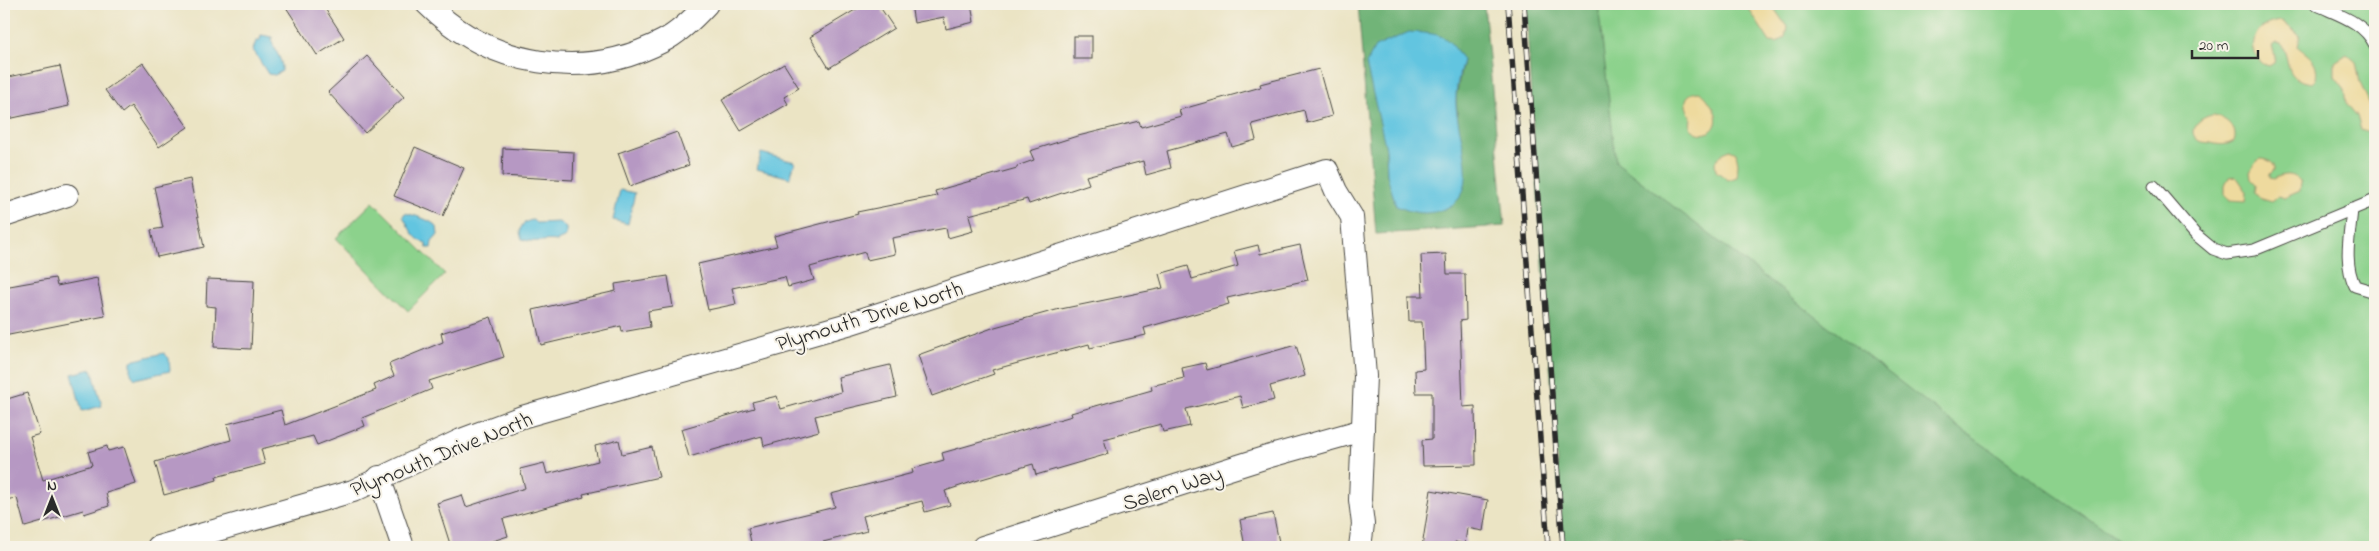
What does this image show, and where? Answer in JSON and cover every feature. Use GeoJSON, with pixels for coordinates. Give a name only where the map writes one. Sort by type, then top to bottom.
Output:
{"type":"FeatureCollection","features":[{"type":"Feature","properties":{"kind":"street"},"geometry":{"type":"LineString","coordinates":[[427,4],[442,18],[487,46],[512,57],[542,64],[599,62],[640,51],[665,40],[707,4]]}},
{"type":"Feature","properties":{"kind":"street","name":"Plymouth Drive North"},"geometry":{"type":"LineString","coordinates":[[158,547],[353,491],[379,476],[461,440],[522,417],[848,324],[1327,170],[1336,191],[1352,217],[1364,376],[1363,430]]}},
{"type":"Feature","properties":{"kind":"street"},"geometry":{"type":"LineString","coordinates":[[4,216],[67,195]]}},
{"type":"Feature","properties":{"kind":"street"},"geometry":{"type":"LineString","coordinates":[[1360,547],[1363,524],[1360,500],[1363,430]]}},
{"type":"Feature","properties":{"kind":"street","name":"Salem Way"},"geometry":{"type":"LineString","coordinates":[[983,547],[1267,457],[1363,430]]}},
{"type":"Feature","properties":{"kind":"street"},"geometry":{"type":"LineString","coordinates":[[379,476],[403,547]]}},
{"type":"Feature","properties":{"kind":"lane"},"geometry":{"type":"LineString","coordinates":[[2315,4],[2360,26],[2369,33],[2375,45]]}},
{"type":"Feature","properties":{"kind":"lane"},"geometry":{"type":"LineString","coordinates":[[2154,186],[2195,234],[2213,249],[2227,254],[2254,250],[2375,200]]}},
{"type":"Feature","properties":{"kind":"lane"},"geometry":{"type":"LineString","coordinates":[[2352,210],[2349,276],[2355,286],[2375,292]]}},
{"type":"Feature","properties":{"kind":"green space"},"geometry":{"type":"Polygon","coordinates":[[[1358,4],[1484,4],[1505,226],[1376,234],[1358,4]],[[1463,60],[1386,149],[1387,175],[1458,124],[1456,97],[1463,60]]]}},
{"type":"Feature","properties":{"kind":"green space"},"geometry":{"type":"Polygon","coordinates":[[[1526,4],[1598,4],[1616,162],[1965,432],[2129,547],[1563,547],[1526,4]]]}},
{"type":"Feature","properties":{"kind":"green space"},"geometry":{"type":"Polygon","coordinates":[[[1552,4],[2375,4],[2375,547],[2073,547],[1565,172],[1552,4]]]}},
{"type":"Feature","properties":{"kind":"green space"},"geometry":{"type":"Polygon","coordinates":[[[373,202],[445,274],[408,311],[336,238],[373,202]]]}},
{"type":"Feature","properties":{"kind":"sand"},"geometry":{"type":"Polygon","coordinates":[[[1751,4],[1771,4],[1787,27],[1785,37],[1776,43],[1770,42],[1750,11],[1751,4]]]}},
{"type":"Feature","properties":{"kind":"sand"},"geometry":{"type":"Polygon","coordinates":[[[2282,21],[2300,36],[2298,47],[2315,64],[2317,73],[2316,79],[2312,83],[2296,78],[2292,74],[2281,44],[2276,43],[2272,46],[2275,56],[2274,63],[2269,66],[2263,64],[2254,54],[2254,40],[2259,30],[2269,24],[2282,21]]]}},
{"type":"Feature","properties":{"kind":"sand"},"geometry":{"type":"Polygon","coordinates":[[[2347,54],[2356,62],[2360,83],[2375,115],[2375,132],[2371,134],[2361,130],[2357,116],[2347,104],[2345,89],[2335,76],[2335,62],[2347,54]]]}},
{"type":"Feature","properties":{"kind":"sand"},"geometry":{"type":"Polygon","coordinates":[[[1699,92],[1709,101],[1717,120],[1712,130],[1701,134],[1695,132],[1690,127],[1691,117],[1686,105],[1687,97],[1699,92]]]}},
{"type":"Feature","properties":{"kind":"sand"},"geometry":{"type":"Polygon","coordinates":[[[2214,115],[2230,124],[2235,132],[2234,141],[2220,145],[2200,142],[2195,137],[2193,132],[2196,124],[2200,120],[2214,115]]]}},
{"type":"Feature","properties":{"kind":"sand"},"geometry":{"type":"Polygon","coordinates":[[[1730,150],[1736,153],[1738,163],[1737,177],[1728,180],[1716,171],[1715,162],[1723,153],[1730,150]]]}},
{"type":"Feature","properties":{"kind":"sand"},"geometry":{"type":"Polygon","coordinates":[[[2261,159],[2273,165],[2274,170],[2270,174],[2270,178],[2274,179],[2285,175],[2295,177],[2301,183],[2300,191],[2284,198],[2278,196],[2271,202],[2261,199],[2255,192],[2256,184],[2251,179],[2250,172],[2256,162],[2261,159]]]}},
{"type":"Feature","properties":{"kind":"sand"},"geometry":{"type":"Polygon","coordinates":[[[2236,176],[2247,192],[2246,201],[2229,200],[2225,196],[2225,186],[2229,177],[2236,176]]]}},
{"type":"Feature","properties":{"kind":"water"},"geometry":{"type":"Polygon","coordinates":[[[1409,32],[1429,33],[1442,37],[1452,45],[1463,60],[1457,84],[1456,98],[1465,160],[1466,176],[1464,190],[1457,201],[1444,209],[1425,213],[1414,212],[1396,206],[1387,175],[1386,149],[1366,64],[1375,47],[1409,32]]]}},
{"type":"Feature","properties":{"kind":"water"},"geometry":{"type":"Polygon","coordinates":[[[261,35],[272,37],[273,45],[281,61],[282,71],[275,75],[268,74],[253,50],[256,41],[260,40],[261,35]]]}},
{"type":"Feature","properties":{"kind":"water"},"geometry":{"type":"Polygon","coordinates":[[[761,153],[795,162],[790,178],[757,169],[761,153]]]}},
{"type":"Feature","properties":{"kind":"water"},"geometry":{"type":"Polygon","coordinates":[[[620,190],[635,193],[628,224],[613,220],[620,190]]]}},
{"type":"Feature","properties":{"kind":"water"},"geometry":{"type":"Polygon","coordinates":[[[405,213],[435,224],[438,235],[432,242],[431,248],[427,248],[426,243],[418,239],[412,232],[403,216],[405,213]]]}},
{"type":"Feature","properties":{"kind":"water"},"geometry":{"type":"Polygon","coordinates":[[[533,220],[536,223],[559,222],[566,228],[566,237],[557,241],[522,239],[520,232],[522,226],[526,222],[533,220]]]}},
{"type":"Feature","properties":{"kind":"water"},"geometry":{"type":"Polygon","coordinates":[[[164,353],[169,358],[170,371],[135,379],[131,374],[131,361],[164,353]]]}},
{"type":"Feature","properties":{"kind":"water"},"geometry":{"type":"Polygon","coordinates":[[[92,369],[102,406],[82,411],[72,374],[92,369]]]}},
{"type":"Feature","properties":{"kind":"building"},"geometry":{"type":"Polygon","coordinates":[[[284,4],[322,4],[344,38],[317,55],[284,4]]]}},
{"type":"Feature","properties":{"kind":"building"},"geometry":{"type":"Polygon","coordinates":[[[865,4],[878,4],[894,28],[829,68],[810,37],[865,4]]]}},
{"type":"Feature","properties":{"kind":"building"},"geometry":{"type":"Polygon","coordinates":[[[911,4],[971,4],[974,22],[946,29],[944,17],[914,23],[911,4]]]}},
{"type":"Feature","properties":{"kind":"building"},"geometry":{"type":"Polygon","coordinates":[[[1074,36],[1092,36],[1092,59],[1074,59],[1074,36]]]}},
{"type":"Feature","properties":{"kind":"building"},"geometry":{"type":"Polygon","coordinates":[[[367,56],[404,97],[365,133],[328,92],[367,56]]]}},
{"type":"Feature","properties":{"kind":"building"},"geometry":{"type":"Polygon","coordinates":[[[143,63],[188,127],[159,147],[131,106],[122,113],[105,90],[143,63]]]}},
{"type":"Feature","properties":{"kind":"building"},"geometry":{"type":"Polygon","coordinates":[[[784,64],[799,88],[784,97],[788,104],[741,131],[722,100],[784,64]]]}},
{"type":"Feature","properties":{"kind":"building"},"geometry":{"type":"Polygon","coordinates":[[[60,66],[69,106],[8,119],[4,98],[4,78],[60,66]]]}},
{"type":"Feature","properties":{"kind":"building"},"geometry":{"type":"Polygon","coordinates":[[[1319,69],[1332,116],[1307,123],[1304,110],[1252,124],[1256,140],[1232,147],[1228,134],[1167,151],[1171,168],[1146,175],[1143,161],[1086,176],[1089,184],[1029,204],[1027,199],[969,215],[973,231],[948,238],[946,228],[892,238],[895,254],[867,260],[865,252],[810,267],[814,280],[788,287],[785,277],[732,288],[736,304],[708,310],[698,264],[777,246],[774,236],[858,214],[857,212],[937,196],[935,191],[1017,168],[1017,166],[1034,160],[1030,151],[1074,137],[1139,121],[1141,127],[1181,116],[1179,110],[1261,87],[1260,84],[1319,69]]]}},
{"type":"Feature","properties":{"kind":"building"},"geometry":{"type":"Polygon","coordinates":[[[677,132],[689,165],[630,186],[618,153],[677,132]]]}},
{"type":"Feature","properties":{"kind":"building"},"geometry":{"type":"Polygon","coordinates":[[[415,147],[464,168],[443,216],[394,196],[415,147]]]}},
{"type":"Feature","properties":{"kind":"building"},"geometry":{"type":"Polygon","coordinates":[[[503,148],[574,152],[573,180],[502,176],[503,148]]]}},
{"type":"Feature","properties":{"kind":"building"},"geometry":{"type":"Polygon","coordinates":[[[190,179],[204,247],[157,257],[151,230],[163,228],[154,187],[190,179]]]}},
{"type":"Feature","properties":{"kind":"building"},"geometry":{"type":"Polygon","coordinates":[[[1258,245],[1260,254],[1300,245],[1308,280],[1227,298],[1229,304],[1144,328],[1146,335],[1090,348],[1089,344],[992,370],[994,374],[932,396],[918,355],[995,327],[1056,310],[1163,288],[1159,274],[1188,266],[1192,279],[1238,266],[1234,251],[1258,245]]]}},
{"type":"Feature","properties":{"kind":"building"},"geometry":{"type":"Polygon","coordinates":[[[1446,254],[1447,274],[1465,274],[1466,320],[1460,321],[1463,407],[1475,406],[1476,465],[1423,466],[1422,440],[1432,439],[1432,393],[1416,393],[1415,370],[1424,369],[1422,322],[1409,322],[1408,296],[1423,296],[1421,255],[1446,254]]]}},
{"type":"Feature","properties":{"kind":"building"},"geometry":{"type":"Polygon","coordinates":[[[668,276],[673,307],[648,311],[650,327],[622,332],[621,326],[541,345],[533,310],[616,291],[615,284],[668,276]]]}},
{"type":"Feature","properties":{"kind":"building"},"geometry":{"type":"Polygon","coordinates":[[[55,278],[57,286],[97,278],[105,316],[4,336],[4,287],[55,278]]]}},
{"type":"Feature","properties":{"kind":"building"},"geometry":{"type":"Polygon","coordinates":[[[207,279],[254,281],[251,349],[214,347],[216,307],[206,306],[207,279]]]}},
{"type":"Feature","properties":{"kind":"building"},"geometry":{"type":"Polygon","coordinates":[[[491,317],[504,357],[429,381],[432,389],[362,418],[365,426],[317,445],[313,436],[261,449],[265,464],[216,477],[217,480],[164,495],[155,462],[231,440],[227,424],[281,410],[285,425],[376,390],[374,385],[394,376],[389,364],[443,342],[441,333],[491,317]]]}},
{"type":"Feature","properties":{"kind":"building"},"geometry":{"type":"Polygon","coordinates":[[[1296,345],[1305,376],[1270,386],[1274,400],[1243,408],[1240,396],[1186,409],[1190,426],[1163,432],[1161,424],[1104,439],[1108,454],[1036,475],[1033,464],[975,481],[945,491],[950,505],[925,512],[922,501],[863,516],[867,531],[823,542],[824,547],[752,547],[748,528],[835,507],[831,494],[913,473],[912,469],[944,460],[942,453],[1072,416],[1071,413],[1152,390],[1151,386],[1184,378],[1182,368],[1205,363],[1207,370],[1296,345]]]}},
{"type":"Feature","properties":{"kind":"building"},"geometry":{"type":"Polygon","coordinates":[[[890,365],[897,397],[815,416],[819,431],[764,446],[762,436],[689,457],[681,429],[754,408],[752,402],[777,396],[781,409],[841,392],[838,377],[890,365]]]}},
{"type":"Feature","properties":{"kind":"building"},"geometry":{"type":"Polygon","coordinates":[[[27,393],[40,434],[30,437],[43,480],[92,465],[88,452],[107,446],[108,451],[124,447],[136,484],[106,493],[109,506],[84,514],[83,510],[25,527],[17,498],[4,500],[4,400],[27,393]]]}},
{"type":"Feature","properties":{"kind":"building"},"geometry":{"type":"Polygon","coordinates":[[[619,440],[622,454],[652,447],[659,477],[583,494],[584,497],[503,519],[508,536],[474,547],[451,547],[437,503],[462,495],[466,507],[525,488],[520,469],[544,463],[547,474],[598,461],[595,446],[619,440]]]}},
{"type":"Feature","properties":{"kind":"building"},"geometry":{"type":"Polygon","coordinates":[[[1431,490],[1488,500],[1483,531],[1467,528],[1465,544],[1455,542],[1454,547],[1422,547],[1431,490]]]}},
{"type":"Feature","properties":{"kind":"building"},"geometry":{"type":"Polygon","coordinates":[[[1273,513],[1280,547],[1245,547],[1240,520],[1273,513]]]}},
{"type":"Feature","properties":{"kind":"railway"},"geometry":{"type":"LineString","coordinates":[[1508,4],[1548,547]]}},
{"type":"Feature","properties":{"kind":"railway"},"geometry":{"type":"LineString","coordinates":[[1524,4],[1563,547]]}}]}
